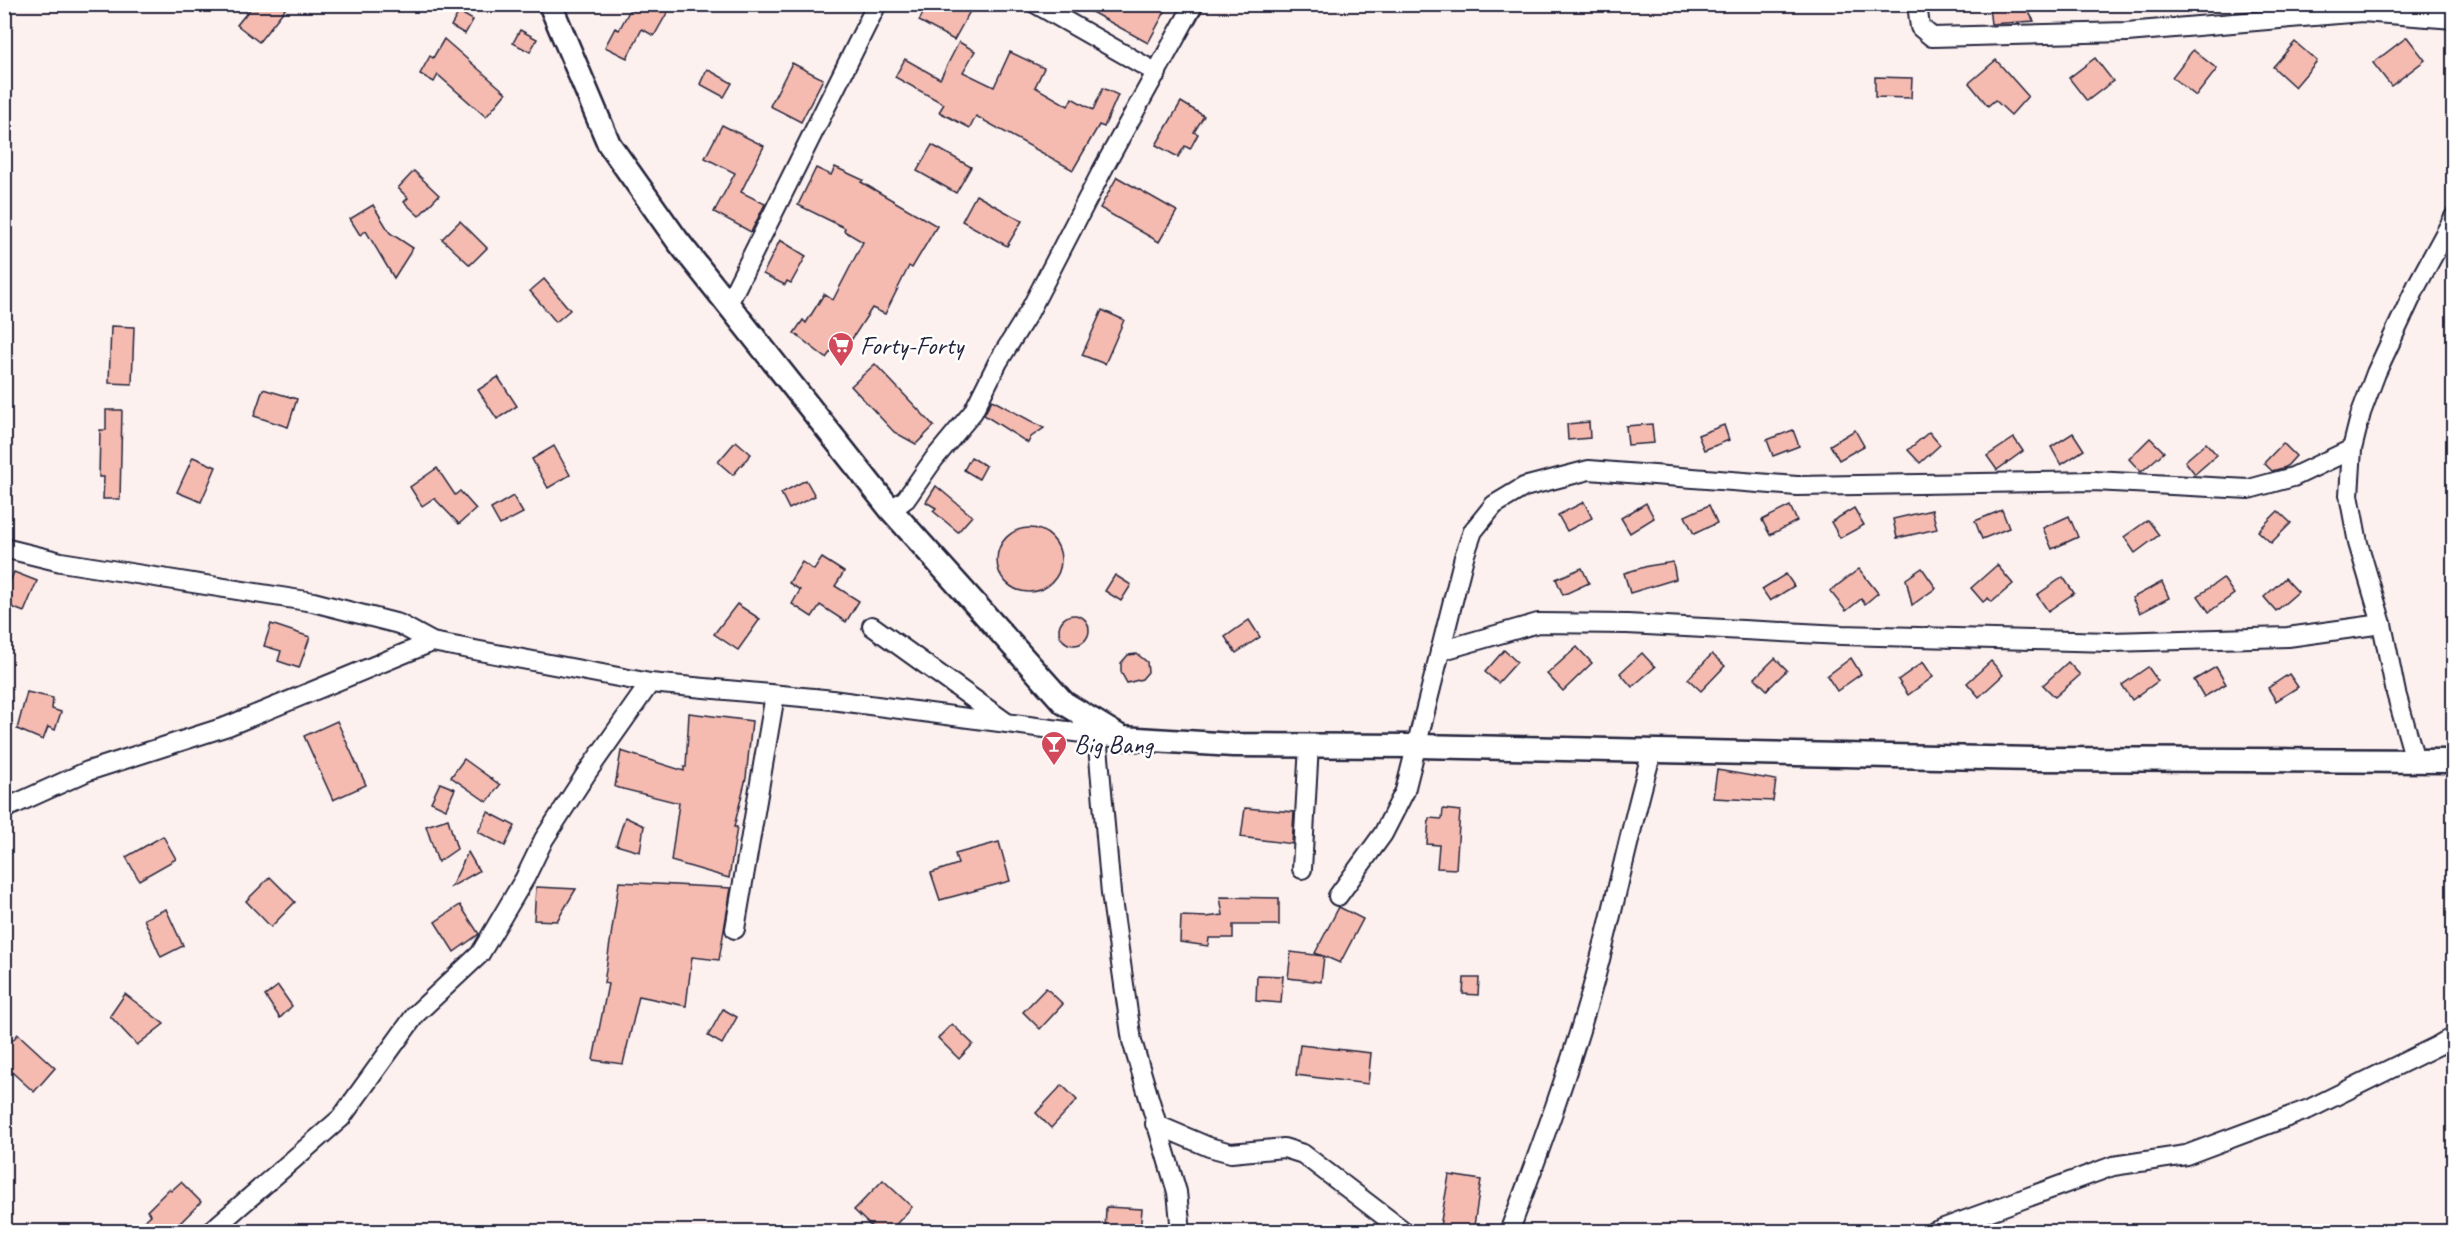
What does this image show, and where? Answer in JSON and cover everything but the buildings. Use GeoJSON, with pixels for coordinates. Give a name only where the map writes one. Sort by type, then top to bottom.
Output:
{"type":"FeatureCollection","features":[{"type":"Feature","properties":{"kind":"street"},"geometry":{"type":"LineString","coordinates":[[728,304],[877,4]]}},
{"type":"Feature","properties":{"kind":"street"},"geometry":{"type":"LineString","coordinates":[[1036,4],[1157,73]]}},
{"type":"Feature","properties":{"kind":"street"},"geometry":{"type":"LineString","coordinates":[[891,510],[906,499],[934,459],[973,411],[998,362],[1029,312],[1104,167],[1194,4]]}},
{"type":"Feature","properties":{"kind":"street"},"geometry":{"type":"LineString","coordinates":[[1917,4],[1920,27],[1932,37],[2127,32],[2362,12],[2454,19]]}},
{"type":"Feature","properties":{"kind":"street"},"geometry":{"type":"LineString","coordinates":[[555,8],[609,144],[677,240],[891,510],[1064,703],[1122,738]]}},
{"type":"Feature","properties":{"kind":"street"},"geometry":{"type":"LineString","coordinates":[[2415,760],[2396,693],[2382,624],[2358,543],[2349,495],[2352,449],[2361,413],[2376,373],[2417,285],[2454,217]]}},
{"type":"Feature","properties":{"kind":"street"},"geometry":{"type":"LineString","coordinates":[[1338,896],[1383,834],[1406,791],[1464,557],[1473,531],[1494,505],[1524,488],[1589,470],[1797,486],[2094,482],[2249,489],[2293,477],[2352,449]]}},
{"type":"Feature","properties":{"kind":"street"},"geometry":{"type":"LineString","coordinates":[[4,548],[61,562],[313,602],[399,624],[432,642],[650,683],[775,695],[1122,738],[1233,745],[1418,746],[2034,759],[2454,761]]}},
{"type":"Feature","properties":{"kind":"street"},"geometry":{"type":"LineString","coordinates":[[1440,651],[1538,623],[1627,624],[1842,635],[2111,642],[2288,637],[2382,624]]}},
{"type":"Feature","properties":{"kind":"street"},"geometry":{"type":"LineString","coordinates":[[872,626],[1008,724]]}},
{"type":"Feature","properties":{"kind":"street"},"geometry":{"type":"LineString","coordinates":[[4,809],[88,771],[228,726],[432,642]]}},
{"type":"Feature","properties":{"kind":"street"},"geometry":{"type":"LineString","coordinates":[[210,1232],[341,1118],[416,1014],[480,954],[525,878],[544,839],[588,771],[650,683]]}},
{"type":"Feature","properties":{"kind":"street"},"geometry":{"type":"LineString","coordinates":[[735,929],[775,695]]}},
{"type":"Feature","properties":{"kind":"street"},"geometry":{"type":"LineString","coordinates":[[1097,735],[1111,893],[1132,1041],[1177,1192],[1180,1222],[1178,1232]]}},
{"type":"Feature","properties":{"kind":"street"},"geometry":{"type":"LineString","coordinates":[[1302,869],[1309,746]]}},
{"type":"Feature","properties":{"kind":"street"},"geometry":{"type":"LineString","coordinates":[[1509,1232],[1539,1153],[1594,983],[1634,815],[1652,752]]}},
{"type":"Feature","properties":{"kind":"street"},"geometry":{"type":"LineString","coordinates":[[1933,1232],[2113,1166],[2186,1155],[2309,1109],[2454,1036]]}},
{"type":"Feature","properties":{"kind":"street"},"geometry":{"type":"LineString","coordinates":[[1155,1124],[1209,1147],[1231,1153],[1284,1148],[1303,1155],[1405,1232]]}},
{"type":"Feature","properties":{"kind":"place","name":"Forty-Forty"},"geometry":{"type":"Point","coordinates":[841,368]}},
{"type":"Feature","properties":{"kind":"place","name":"Big Bang"},"geometry":{"type":"Point","coordinates":[1054,767]}}]}
